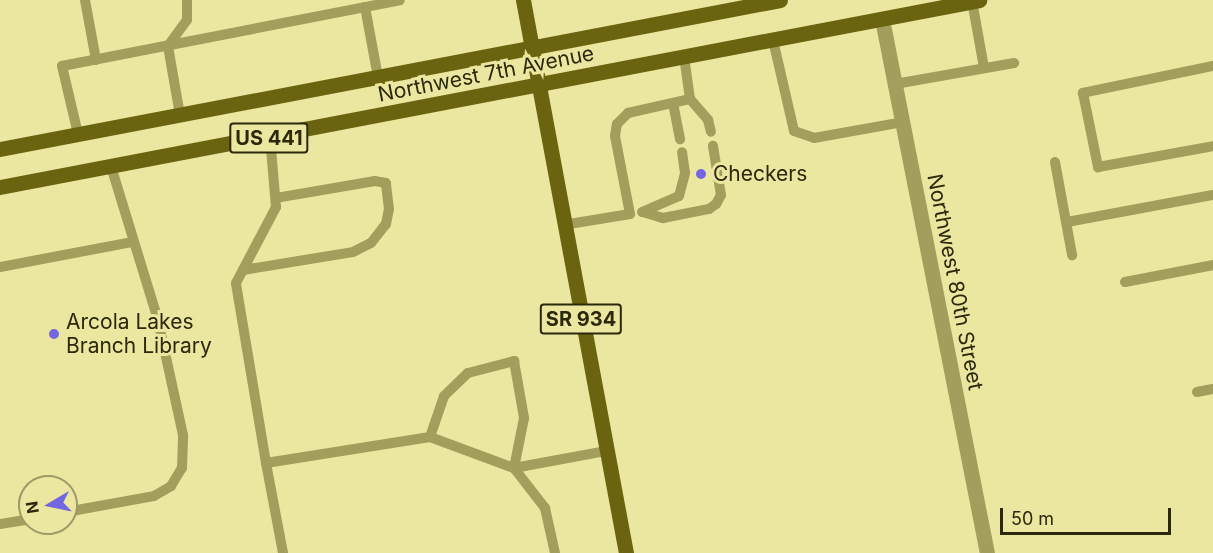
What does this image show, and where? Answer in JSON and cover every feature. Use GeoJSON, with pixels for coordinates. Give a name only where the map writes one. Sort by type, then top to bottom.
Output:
{"type":"FeatureCollection","features":[{"type":"Feature","properties":{"kind":"main road","name":"SR 934"},"geometry":{"type":"LineString","coordinates":[[523,0],[563,225],[626,553]]}},
{"type":"Feature","properties":{"kind":"main road","name":"Northwest 7th Avenue"},"geometry":{"type":"LineString","coordinates":[[0,149],[777,0]]}},
{"type":"Feature","properties":{"kind":"main road","name":"Northwest 7th Avenue"},"geometry":{"type":"LineString","coordinates":[[0,187],[976,1]]}},
{"type":"Feature","properties":{"kind":"street","name":"Northwest 80th Street"},"geometry":{"type":"LineString","coordinates":[[882,19],[987,553]]}},
{"type":"Feature","properties":{"kind":"lane"},"geometry":{"type":"LineString","coordinates":[[85,0],[96,60]]}},
{"type":"Feature","properties":{"kind":"lane"},"geometry":{"type":"LineString","coordinates":[[180,115],[168,46],[188,20],[188,0]]}},
{"type":"Feature","properties":{"kind":"lane"},"geometry":{"type":"LineString","coordinates":[[78,134],[62,66],[400,0]]}},
{"type":"Feature","properties":{"kind":"lane"},"geometry":{"type":"LineString","coordinates":[[976,1],[984,68]]}},
{"type":"Feature","properties":{"kind":"lane"},"geometry":{"type":"LineString","coordinates":[[364,7],[378,77]]}},
{"type":"Feature","properties":{"kind":"lane"},"geometry":{"type":"LineString","coordinates":[[773,40],[794,131],[814,138],[903,122]]}},
{"type":"Feature","properties":{"kind":"lane"},"geometry":{"type":"LineString","coordinates":[[684,56],[690,99],[708,120],[711,132]]}},
{"type":"Feature","properties":{"kind":"lane"},"geometry":{"type":"LineString","coordinates":[[895,84],[1014,63]]}},
{"type":"Feature","properties":{"kind":"lane"},"geometry":{"type":"LineString","coordinates":[[1213,66],[1083,93],[1098,167],[1213,146]]}},
{"type":"Feature","properties":{"kind":"lane"},"geometry":{"type":"LineString","coordinates":[[630,214],[615,136],[617,124],[628,113],[690,99]]}},
{"type":"Feature","properties":{"kind":"lane"},"geometry":{"type":"LineString","coordinates":[[673,103],[680,139]]}},
{"type":"Feature","properties":{"kind":"lane"},"geometry":{"type":"LineString","coordinates":[[270,137],[276,207],[236,283],[242,333],[283,553]]}},
{"type":"Feature","properties":{"kind":"lane"},"geometry":{"type":"LineString","coordinates":[[643,212],[663,218],[709,209],[716,204],[721,195],[714,146]]}},
{"type":"Feature","properties":{"kind":"lane"},"geometry":{"type":"LineString","coordinates":[[563,225],[643,212],[679,196],[685,173],[682,152]]}},
{"type":"Feature","properties":{"kind":"lane"},"geometry":{"type":"LineString","coordinates":[[1055,162],[1072,255]]}},
{"type":"Feature","properties":{"kind":"lane"},"geometry":{"type":"LineString","coordinates":[[78,510],[154,496],[171,486],[183,468],[183,435],[158,320],[132,242],[111,166]]}},
{"type":"Feature","properties":{"kind":"lane"},"geometry":{"type":"LineString","coordinates":[[243,270],[353,252],[371,243],[386,224],[388,209],[386,183],[375,181],[276,198]]}},
{"type":"Feature","properties":{"kind":"lane"},"geometry":{"type":"LineString","coordinates":[[1066,222],[1213,195]]}},
{"type":"Feature","properties":{"kind":"lane"},"geometry":{"type":"LineString","coordinates":[[0,267],[132,242]]}},
{"type":"Feature","properties":{"kind":"lane"},"geometry":{"type":"LineString","coordinates":[[1125,282],[1213,265]]}},
{"type":"Feature","properties":{"kind":"lane"},"geometry":{"type":"LineString","coordinates":[[430,437],[444,396],[468,373],[514,361],[524,418],[514,468],[545,508],[555,553]]}},
{"type":"Feature","properties":{"kind":"lane"},"geometry":{"type":"LineString","coordinates":[[1197,392],[1213,389]]}},
{"type":"Feature","properties":{"kind":"lane"},"geometry":{"type":"LineString","coordinates":[[266,463],[430,437],[514,468],[606,451]]}},
{"type":"Feature","properties":{"kind":"lane"},"geometry":{"type":"LineString","coordinates":[[0,524],[18,521]]}},
{"type":"Feature","properties":{"kind":"place","name":"Checkers"},"geometry":{"type":"Point","coordinates":[701,174]}},
{"type":"Feature","properties":{"kind":"place","name":"Arcola Lakes Branch Library"},"geometry":{"type":"Point","coordinates":[54,334]}}]}
